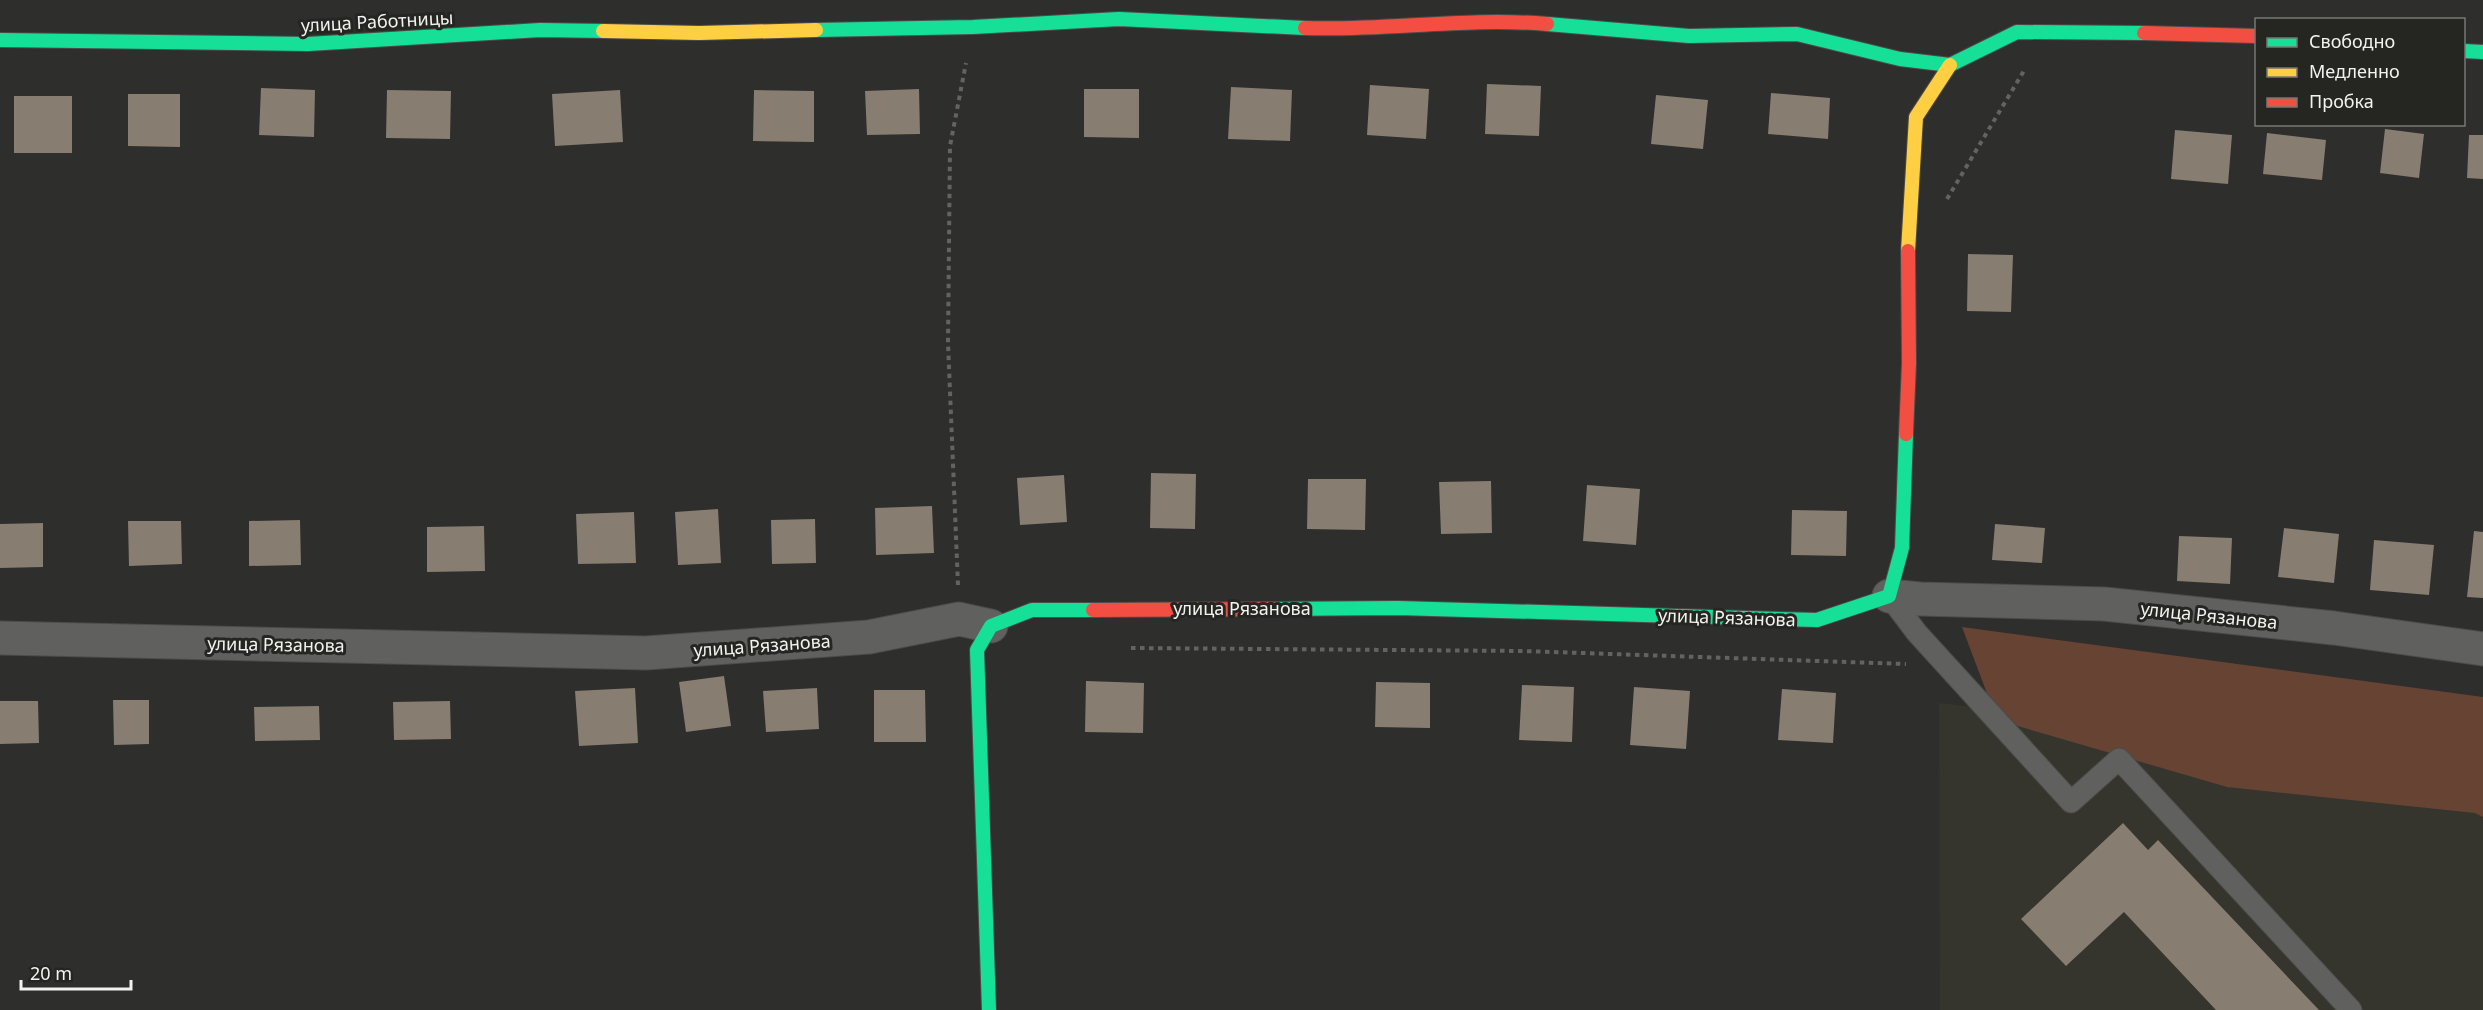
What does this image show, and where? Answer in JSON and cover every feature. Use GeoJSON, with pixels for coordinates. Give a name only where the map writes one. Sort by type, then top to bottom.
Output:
{"type":"FeatureCollection","features":[{"type":"Feature","properties":{"kind":"street","name":"улица Работницы"},"geometry":{"type":"LineString","coordinates":[[0,40],[308,45],[540,30],[699,33],[973,27],[1119,19],[1337,29],[1511,21],[1689,36],[1797,34],[1900,59],[1950,65]]}},
{"type":"Feature","properties":{"kind":"street"},"geometry":{"type":"LineString","coordinates":[[1889,596],[1902,548],[1909,363],[1908,241],[1916,117],[1950,65],[2017,32],[2255,36]]}},
{"type":"Feature","properties":{"kind":"street"},"geometry":{"type":"LineString","coordinates":[[2465,51],[2483,52]]}},
{"type":"Feature","properties":{"kind":"street","name":"улица Рязанова"},"geometry":{"type":"LineString","coordinates":[[0,638],[646,653],[869,637],[959,619],[991,626],[1032,610],[1398,608],[1817,620],[1889,596],[1920,599],[2103,604],[2334,628],[2483,649]]}},
{"type":"Feature","properties":{"kind":"street"},"geometry":{"type":"LineString","coordinates":[[989,1010],[977,650],[991,626]]}},
{"type":"Feature","properties":{"kind":"lane"},"geometry":{"type":"LineString","coordinates":[[1889,596],[1917,633],[2071,802],[2119,759],[2351,1010]]}},
{"type":"Feature","properties":{"kind":"path"},"geometry":{"type":"LineString","coordinates":[[959,619],[948,343],[950,146],[973,27]]}},
{"type":"Feature","properties":{"kind":"path"},"geometry":{"type":"LineString","coordinates":[[1942,209],[2031,59]]}},
{"type":"Feature","properties":{"kind":"path"},"geometry":{"type":"LineString","coordinates":[[1120,648],[1523,651],[1915,664],[1917,633]]}},
{"type":"Feature","properties":{"kind":"shaded area"},"geometry":{"type":"Polygon","coordinates":[[[1962,627],[2483,697],[2483,817],[2475,813],[2227,787],[1997,720],[1962,627]]]}},
{"type":"Feature","properties":{"kind":"shaded area"},"geometry":{"type":"Polygon","coordinates":[[[1939,703],[2483,764],[2483,1010],[1940,1010],[1939,703]]]}},
{"type":"Feature","properties":{"kind":"building"},"geometry":{"type":"Polygon","coordinates":[[[1487,84],[1541,86],[1539,136],[1485,134],[1487,84]]]}},
{"type":"Feature","properties":{"kind":"building"},"geometry":{"type":"Polygon","coordinates":[[[1370,85],[1429,89],[1426,139],[1367,135],[1370,85]]]}},
{"type":"Feature","properties":{"kind":"building"},"geometry":{"type":"Polygon","coordinates":[[[1231,87],[1292,90],[1290,141],[1228,139],[1231,87]]]}},
{"type":"Feature","properties":{"kind":"building"},"geometry":{"type":"Polygon","coordinates":[[[261,88],[315,90],[314,137],[259,135],[261,88]]]}},
{"type":"Feature","properties":{"kind":"building"},"geometry":{"type":"Polygon","coordinates":[[[919,89],[920,134],[867,135],[865,91],[919,89]]]}},
{"type":"Feature","properties":{"kind":"building"},"geometry":{"type":"Polygon","coordinates":[[[1084,89],[1139,89],[1139,138],[1084,137],[1084,89]]]}},
{"type":"Feature","properties":{"kind":"building"},"geometry":{"type":"Polygon","coordinates":[[[387,90],[451,91],[450,139],[386,138],[387,90]]]}},
{"type":"Feature","properties":{"kind":"building"},"geometry":{"type":"Polygon","coordinates":[[[620,90],[623,142],[555,146],[552,94],[620,90]]]}},
{"type":"Feature","properties":{"kind":"building"},"geometry":{"type":"Polygon","coordinates":[[[754,90],[814,91],[814,142],[753,141],[754,90]]]}},
{"type":"Feature","properties":{"kind":"building"},"geometry":{"type":"Polygon","coordinates":[[[1771,93],[1830,98],[1828,139],[1768,134],[1771,93]]]}},
{"type":"Feature","properties":{"kind":"building"},"geometry":{"type":"Polygon","coordinates":[[[128,94],[180,94],[180,147],[128,146],[128,94]]]}},
{"type":"Feature","properties":{"kind":"building"},"geometry":{"type":"Polygon","coordinates":[[[1656,95],[1708,100],[1703,149],[1651,144],[1656,95]]]}},
{"type":"Feature","properties":{"kind":"building"},"geometry":{"type":"Polygon","coordinates":[[[14,96],[72,96],[72,153],[14,153],[14,96]]]}},
{"type":"Feature","properties":{"kind":"building"},"geometry":{"type":"Polygon","coordinates":[[[2385,129],[2424,134],[2419,178],[2380,173],[2385,129]]]}},
{"type":"Feature","properties":{"kind":"building"},"geometry":{"type":"Polygon","coordinates":[[[2175,130],[2232,135],[2228,184],[2171,179],[2175,130]]]}},
{"type":"Feature","properties":{"kind":"building"},"geometry":{"type":"Polygon","coordinates":[[[2267,133],[2326,140],[2322,180],[2263,174],[2267,133]]]}},
{"type":"Feature","properties":{"kind":"building"},"geometry":{"type":"Polygon","coordinates":[[[2469,135],[2483,135],[2483,179],[2467,178],[2469,135]]]}},
{"type":"Feature","properties":{"kind":"building"},"geometry":{"type":"Polygon","coordinates":[[[1968,254],[2013,255],[2011,312],[1967,311],[1968,254]]]}},
{"type":"Feature","properties":{"kind":"building"},"geometry":{"type":"Polygon","coordinates":[[[1151,473],[1196,474],[1195,529],[1150,528],[1151,473]]]}},
{"type":"Feature","properties":{"kind":"building"},"geometry":{"type":"Polygon","coordinates":[[[1064,475],[1067,522],[1020,525],[1017,478],[1064,475]]]}},
{"type":"Feature","properties":{"kind":"building"},"geometry":{"type":"Polygon","coordinates":[[[1308,479],[1366,479],[1365,530],[1307,529],[1308,479]]]}},
{"type":"Feature","properties":{"kind":"building"},"geometry":{"type":"Polygon","coordinates":[[[1491,481],[1492,533],[1441,534],[1439,482],[1491,481]]]}},
{"type":"Feature","properties":{"kind":"building"},"geometry":{"type":"Polygon","coordinates":[[[1587,485],[1640,489],[1636,545],[1583,541],[1587,485]]]}},
{"type":"Feature","properties":{"kind":"building"},"geometry":{"type":"Polygon","coordinates":[[[932,506],[934,553],[876,555],[875,508],[932,506]]]}},
{"type":"Feature","properties":{"kind":"building"},"geometry":{"type":"Polygon","coordinates":[[[718,509],[721,563],[678,565],[675,512],[718,509]]]}},
{"type":"Feature","properties":{"kind":"building"},"geometry":{"type":"Polygon","coordinates":[[[1792,510],[1847,511],[1846,556],[1791,555],[1792,510]]]}},
{"type":"Feature","properties":{"kind":"building"},"geometry":{"type":"Polygon","coordinates":[[[634,512],[636,563],[578,564],[576,514],[634,512]]]}},
{"type":"Feature","properties":{"kind":"building"},"geometry":{"type":"Polygon","coordinates":[[[815,519],[816,563],[772,564],[771,520],[815,519]]]}},
{"type":"Feature","properties":{"kind":"building"},"geometry":{"type":"Polygon","coordinates":[[[300,520],[301,565],[249,566],[249,521],[300,520]]]}},
{"type":"Feature","properties":{"kind":"building"},"geometry":{"type":"Polygon","coordinates":[[[128,521],[181,521],[182,564],[129,566],[128,521]]]}},
{"type":"Feature","properties":{"kind":"building"},"geometry":{"type":"Polygon","coordinates":[[[43,523],[43,567],[0,568],[0,524],[43,523]]]}},
{"type":"Feature","properties":{"kind":"building"},"geometry":{"type":"Polygon","coordinates":[[[1995,524],[2045,528],[2042,563],[1992,560],[1995,524]]]}},
{"type":"Feature","properties":{"kind":"building"},"geometry":{"type":"Polygon","coordinates":[[[484,526],[485,571],[427,572],[427,527],[484,526]]]}},
{"type":"Feature","properties":{"kind":"building"},"geometry":{"type":"Polygon","coordinates":[[[2284,528],[2339,534],[2334,583],[2278,577],[2284,528]]]}},
{"type":"Feature","properties":{"kind":"building"},"geometry":{"type":"Polygon","coordinates":[[[2474,531],[2483,532],[2483,598],[2467,597],[2474,531]]]}},
{"type":"Feature","properties":{"kind":"building"},"geometry":{"type":"Polygon","coordinates":[[[2179,536],[2232,538],[2230,584],[2177,581],[2179,536]]]}},
{"type":"Feature","properties":{"kind":"building"},"geometry":{"type":"Polygon","coordinates":[[[2374,540],[2434,545],[2429,595],[2370,590],[2374,540]]]}},
{"type":"Feature","properties":{"kind":"building"},"geometry":{"type":"Polygon","coordinates":[[[724,676],[731,726],[686,732],[679,682],[724,676]]]}},
{"type":"Feature","properties":{"kind":"building"},"geometry":{"type":"Polygon","coordinates":[[[1086,681],[1144,683],[1143,733],[1085,732],[1086,681]]]}},
{"type":"Feature","properties":{"kind":"building"},"geometry":{"type":"Polygon","coordinates":[[[1376,682],[1430,683],[1430,728],[1375,727],[1376,682]]]}},
{"type":"Feature","properties":{"kind":"building"},"geometry":{"type":"Polygon","coordinates":[[[1522,685],[1574,687],[1572,742],[1519,740],[1522,685]]]}},
{"type":"Feature","properties":{"kind":"building"},"geometry":{"type":"Polygon","coordinates":[[[1634,687],[1690,691],[1686,749],[1630,745],[1634,687]]]}},
{"type":"Feature","properties":{"kind":"building"},"geometry":{"type":"Polygon","coordinates":[[[635,688],[638,743],[579,746],[575,691],[635,688]]]}},
{"type":"Feature","properties":{"kind":"building"},"geometry":{"type":"Polygon","coordinates":[[[817,688],[819,729],[766,732],[763,691],[817,688]]]}},
{"type":"Feature","properties":{"kind":"building"},"geometry":{"type":"Polygon","coordinates":[[[1782,689],[1836,693],[1833,743],[1778,740],[1782,689]]]}},
{"type":"Feature","properties":{"kind":"building"},"geometry":{"type":"Polygon","coordinates":[[[874,690],[925,690],[926,742],[874,742],[874,690]]]}},
{"type":"Feature","properties":{"kind":"building"},"geometry":{"type":"Polygon","coordinates":[[[113,700],[149,700],[149,744],[114,745],[113,700]]]}},
{"type":"Feature","properties":{"kind":"building"},"geometry":{"type":"Polygon","coordinates":[[[0,701],[38,701],[39,743],[0,744],[0,701]]]}},
{"type":"Feature","properties":{"kind":"building"},"geometry":{"type":"Polygon","coordinates":[[[450,701],[451,739],[394,740],[393,702],[450,701]]]}},
{"type":"Feature","properties":{"kind":"building"},"geometry":{"type":"Polygon","coordinates":[[[319,706],[320,740],[255,741],[254,707],[319,706]]]}},
{"type":"Feature","properties":{"kind":"building"},"geometry":{"type":"Polygon","coordinates":[[[2123,823],[2148,850],[2158,840],[2319,1010],[2216,1010],[2124,912],[2066,966],[2021,919],[2123,823]]]}},
{"type":"Feature","properties":{"kind":"traffic: fast"},"geometry":{"type":"LineString","coordinates":[[816,30],[973,27],[1119,19],[1305,28]]}},
{"type":"Feature","properties":{"kind":"traffic: fast"},"geometry":{"type":"LineString","coordinates":[[1547,24],[1689,36],[1797,34],[1900,59],[1950,65],[2017,32],[2144,33]]}},
{"type":"Feature","properties":{"kind":"traffic: fast"},"geometry":{"type":"LineString","coordinates":[[0,40],[308,44],[540,30],[603,31]]}},
{"type":"Feature","properties":{"kind":"traffic: fast"},"geometry":{"type":"LineString","coordinates":[[2465,51],[2483,52]]}},
{"type":"Feature","properties":{"kind":"traffic: fast"},"geometry":{"type":"LineString","coordinates":[[1272,609],[1398,608],[1817,620],[1889,596],[1902,548],[1906,434]]}},
{"type":"Feature","properties":{"kind":"traffic: fast"},"geometry":{"type":"LineString","coordinates":[[989,1010],[977,650],[991,626],[1032,610],[1093,610]]}},
{"type":"Feature","properties":{"kind":"traffic: slow"},"geometry":{"type":"LineString","coordinates":[[603,31],[699,33],[816,30]]}},
{"type":"Feature","properties":{"kind":"traffic: slow"},"geometry":{"type":"LineString","coordinates":[[1908,251],[1916,117],[1950,65]]}},
{"type":"Feature","properties":{"kind":"traffic: jam"},"geometry":{"type":"LineString","coordinates":[[1305,28],[1365,28],[1486,22],[1547,24]]}},
{"type":"Feature","properties":{"kind":"traffic: jam"},"geometry":{"type":"LineString","coordinates":[[2144,33],[2255,36]]}},
{"type":"Feature","properties":{"kind":"traffic: jam"},"geometry":{"type":"LineString","coordinates":[[1906,434],[1909,363],[1908,251]]}},
{"type":"Feature","properties":{"kind":"traffic: jam"},"geometry":{"type":"LineString","coordinates":[[1093,610],[1272,609]]}}]}
